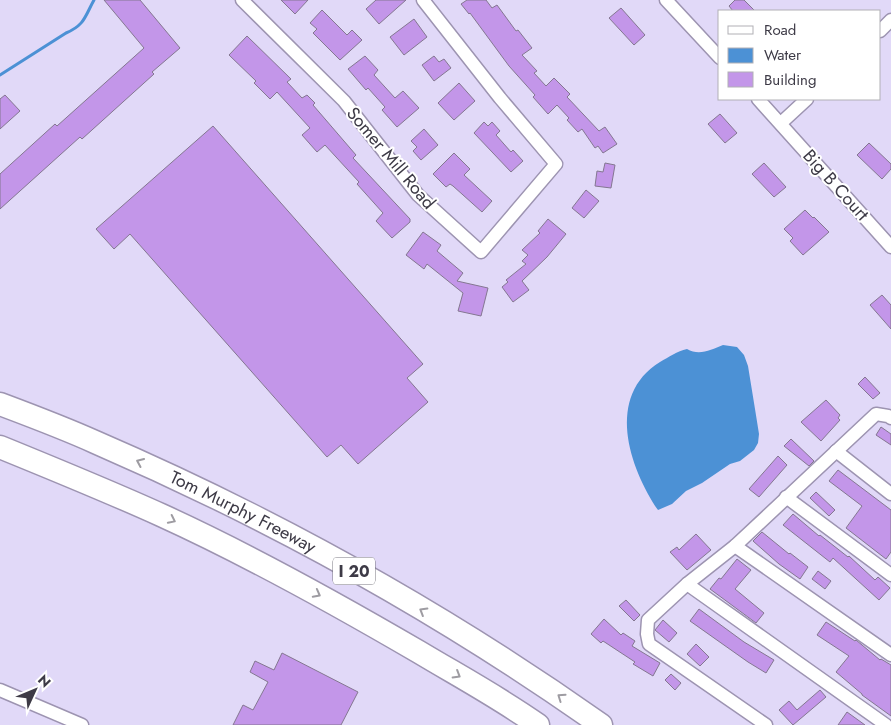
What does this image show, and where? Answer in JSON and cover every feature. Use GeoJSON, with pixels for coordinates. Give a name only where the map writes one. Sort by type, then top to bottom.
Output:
{"type":"FeatureCollection","features":[{"type":"Feature","properties":{"kind":"highway"},"geometry":{"type":"LineString","coordinates":[[0,388],[94,441]]}},
{"type":"Feature","properties":{"kind":"highway","name":"Tom Murphy Freeway"},"geometry":{"type":"LineString","coordinates":[[0,404],[94,441],[182,481],[308,545],[415,605],[500,657],[601,725]]}},
{"type":"Feature","properties":{"kind":"highway","name":"I 20"},"geometry":{"type":"LineString","coordinates":[[0,447],[162,515],[250,558],[323,597],[517,710],[538,725]]}},
{"type":"Feature","properties":{"kind":"highway"},"geometry":{"type":"LineString","coordinates":[[0,453],[63,472]]}},
{"type":"Feature","properties":{"kind":"street","name":"Somer Mill Road"},"geometry":{"type":"LineString","coordinates":[[242,0],[344,101],[418,195],[481,252],[556,164],[500,98],[424,0]]}},
{"type":"Feature","properties":{"kind":"street"},"geometry":{"type":"LineString","coordinates":[[666,0],[718,56]]}},
{"type":"Feature","properties":{"kind":"street"},"geometry":{"type":"LineString","coordinates":[[881,30],[891,20]]}},
{"type":"Feature","properties":{"kind":"street","name":"Big B Court"},"geometry":{"type":"LineString","coordinates":[[759,100],[891,246]]}},
{"type":"Feature","properties":{"kind":"street"},"geometry":{"type":"LineString","coordinates":[[781,123],[806,100]]}},
{"type":"Feature","properties":{"kind":"street"},"geometry":{"type":"LineString","coordinates":[[766,725],[649,644],[646,634],[648,620],[687,584],[735,546],[876,414],[891,418]]}},
{"type":"Feature","properties":{"kind":"street"},"geometry":{"type":"LineString","coordinates":[[836,451],[891,494]]}},
{"type":"Feature","properties":{"kind":"street"},"geometry":{"type":"LineString","coordinates":[[786,497],[891,576]]}},
{"type":"Feature","properties":{"kind":"street"},"geometry":{"type":"LineString","coordinates":[[735,546],[891,655]]}},
{"type":"Feature","properties":{"kind":"street"},"geometry":{"type":"LineString","coordinates":[[687,584],[886,725]]}},
{"type":"Feature","properties":{"kind":"street"},"geometry":{"type":"LineString","coordinates":[[0,690],[82,725]]}},
{"type":"Feature","properties":{"kind":"water"},"geometry":{"type":"Polygon","coordinates":[[[723,345],[737,347],[744,355],[748,366],[759,434],[758,443],[754,450],[740,461],[730,464],[702,483],[686,491],[672,504],[658,510],[638,474],[631,453],[628,433],[628,412],[632,393],[643,376],[673,354],[687,349],[705,352],[723,345]]]}},
{"type":"Feature","properties":{"kind":"building"},"geometry":{"type":"Polygon","coordinates":[[[104,0],[140,0],[180,48],[82,139],[80,137],[0,209],[0,174],[144,48],[104,0]]]}},
{"type":"Feature","properties":{"kind":"building"},"geometry":{"type":"Polygon","coordinates":[[[281,0],[308,0],[295,14],[281,0]]]}},
{"type":"Feature","properties":{"kind":"building"},"geometry":{"type":"Polygon","coordinates":[[[376,0],[406,0],[379,24],[366,9],[376,0]]]}},
{"type":"Feature","properties":{"kind":"building"},"geometry":{"type":"Polygon","coordinates":[[[467,0],[486,0],[492,8],[497,5],[516,31],[518,30],[532,48],[522,55],[537,71],[534,73],[546,86],[554,78],[570,94],[567,97],[599,131],[605,127],[617,144],[603,153],[598,146],[595,148],[582,129],[578,132],[557,105],[548,114],[533,97],[535,95],[509,66],[470,13],[461,4],[467,0]]]}},
{"type":"Feature","properties":{"kind":"building"},"geometry":{"type":"Polygon","coordinates":[[[735,0],[744,0],[754,10],[732,10],[729,6],[735,0]]]}},
{"type":"Feature","properties":{"kind":"building"},"geometry":{"type":"Polygon","coordinates":[[[621,8],[645,35],[634,45],[609,18],[621,8]]]}},
{"type":"Feature","properties":{"kind":"building"},"geometry":{"type":"Polygon","coordinates":[[[322,10],[347,35],[352,30],[362,40],[340,60],[313,33],[317,29],[310,23],[322,10]]]}},
{"type":"Feature","properties":{"kind":"building"},"geometry":{"type":"Polygon","coordinates":[[[414,19],[427,37],[404,55],[390,37],[414,19]]]}},
{"type":"Feature","properties":{"kind":"building"},"geometry":{"type":"Polygon","coordinates":[[[247,36],[291,79],[287,82],[302,98],[307,95],[315,103],[313,105],[356,155],[353,158],[410,219],[410,222],[392,238],[376,221],[383,213],[357,184],[359,182],[325,145],[317,152],[302,135],[310,128],[277,92],[270,99],[254,83],[256,81],[229,55],[247,36]]]}},
{"type":"Feature","properties":{"kind":"building"},"geometry":{"type":"Polygon","coordinates":[[[365,56],[378,70],[374,75],[395,98],[403,91],[419,108],[397,127],[382,110],[385,107],[368,88],[366,90],[348,69],[365,56]]]}},
{"type":"Feature","properties":{"kind":"building"},"geometry":{"type":"Polygon","coordinates":[[[434,56],[439,62],[444,59],[451,68],[434,81],[422,65],[434,56]]]}},
{"type":"Feature","properties":{"kind":"building"},"geometry":{"type":"Polygon","coordinates":[[[459,83],[475,101],[454,120],[438,103],[459,83]]]}},
{"type":"Feature","properties":{"kind":"building"},"geometry":{"type":"Polygon","coordinates":[[[5,95],[20,111],[0,129],[0,99],[5,95]]]}},
{"type":"Feature","properties":{"kind":"building"},"geometry":{"type":"Polygon","coordinates":[[[720,114],[737,133],[725,143],[708,124],[720,114]]]}},
{"type":"Feature","properties":{"kind":"building"},"geometry":{"type":"Polygon","coordinates":[[[484,122],[488,126],[492,122],[500,131],[496,135],[511,152],[513,150],[523,161],[511,172],[474,133],[484,122]]]}},
{"type":"Feature","properties":{"kind":"building"},"geometry":{"type":"Polygon","coordinates":[[[213,126],[423,364],[407,378],[428,402],[358,464],[341,445],[327,457],[130,234],[114,249],[96,229],[213,126]]]}},
{"type":"Feature","properties":{"kind":"building"},"geometry":{"type":"Polygon","coordinates":[[[424,129],[438,145],[421,160],[413,151],[417,147],[411,141],[424,129]]]}},
{"type":"Feature","properties":{"kind":"building"},"geometry":{"type":"Polygon","coordinates":[[[869,143],[891,164],[891,169],[882,179],[857,155],[869,143]]]}},
{"type":"Feature","properties":{"kind":"building"},"geometry":{"type":"Polygon","coordinates":[[[454,153],[470,169],[464,175],[492,201],[482,212],[453,186],[450,184],[446,187],[433,174],[454,153]]]}},
{"type":"Feature","properties":{"kind":"building"},"geometry":{"type":"Polygon","coordinates":[[[605,163],[615,165],[611,188],[595,186],[597,171],[603,172],[605,163]]]}},
{"type":"Feature","properties":{"kind":"building"},"geometry":{"type":"Polygon","coordinates":[[[764,163],[786,187],[774,197],[752,174],[764,163]]]}},
{"type":"Feature","properties":{"kind":"building"},"geometry":{"type":"Polygon","coordinates":[[[586,190],[599,201],[584,218],[572,208],[586,190]]]}},
{"type":"Feature","properties":{"kind":"building"},"geometry":{"type":"Polygon","coordinates":[[[805,210],[829,232],[803,255],[790,241],[793,238],[784,229],[805,210]]]}},
{"type":"Feature","properties":{"kind":"building"},"geometry":{"type":"Polygon","coordinates":[[[548,219],[566,234],[547,257],[522,281],[529,290],[513,302],[502,287],[508,282],[506,280],[526,264],[522,261],[528,255],[522,250],[540,233],[538,231],[548,219]]]}},
{"type":"Feature","properties":{"kind":"building"},"geometry":{"type":"Polygon","coordinates":[[[423,232],[441,245],[437,251],[463,273],[457,281],[488,288],[481,316],[458,311],[463,293],[427,264],[424,269],[406,255],[423,232]]]}},
{"type":"Feature","properties":{"kind":"building"},"geometry":{"type":"Polygon","coordinates":[[[882,295],[891,305],[891,329],[870,305],[882,295]]]}},
{"type":"Feature","properties":{"kind":"building"},"geometry":{"type":"Polygon","coordinates":[[[865,377],[880,393],[873,399],[858,384],[865,377]]]}},
{"type":"Feature","properties":{"kind":"building"},"geometry":{"type":"Polygon","coordinates":[[[826,400],[840,415],[838,418],[840,420],[821,441],[801,422],[826,400]]]}},
{"type":"Feature","properties":{"kind":"building"},"geometry":{"type":"Polygon","coordinates":[[[881,427],[891,434],[891,445],[876,435],[881,427]]]}},
{"type":"Feature","properties":{"kind":"building"},"geometry":{"type":"Polygon","coordinates":[[[791,439],[814,461],[809,466],[784,446],[791,439]]]}},
{"type":"Feature","properties":{"kind":"building"},"geometry":{"type":"Polygon","coordinates":[[[778,456],[787,465],[759,497],[749,489],[778,456]]]}},
{"type":"Feature","properties":{"kind":"building"},"geometry":{"type":"Polygon","coordinates":[[[838,470],[891,510],[891,552],[886,559],[846,528],[862,506],[829,481],[838,470]]]}},
{"type":"Feature","properties":{"kind":"building"},"geometry":{"type":"Polygon","coordinates":[[[816,492],[835,510],[829,516],[810,498],[816,492]]]}},
{"type":"Feature","properties":{"kind":"building"},"geometry":{"type":"Polygon","coordinates":[[[793,514],[819,536],[849,556],[875,580],[878,577],[890,588],[879,600],[833,558],[830,562],[783,525],[793,514]]]}},
{"type":"Feature","properties":{"kind":"building"},"geometry":{"type":"Polygon","coordinates":[[[762,532],[808,567],[800,579],[779,564],[753,541],[762,532]]]}},
{"type":"Feature","properties":{"kind":"building"},"geometry":{"type":"Polygon","coordinates":[[[696,534],[711,550],[687,570],[670,552],[677,547],[679,550],[696,534]]]}},
{"type":"Feature","properties":{"kind":"building"},"geometry":{"type":"Polygon","coordinates":[[[737,559],[751,570],[735,589],[764,613],[756,623],[710,589],[737,559]]]}},
{"type":"Feature","properties":{"kind":"building"},"geometry":{"type":"Polygon","coordinates":[[[818,571],[831,581],[825,589],[812,579],[818,571]]]}},
{"type":"Feature","properties":{"kind":"building"},"geometry":{"type":"Polygon","coordinates":[[[626,600],[640,615],[634,621],[619,606],[626,600]]]}},
{"type":"Feature","properties":{"kind":"building"},"geometry":{"type":"Polygon","coordinates":[[[699,609],[744,642],[774,660],[766,673],[690,621],[699,609]]]}},
{"type":"Feature","properties":{"kind":"building"},"geometry":{"type":"Polygon","coordinates":[[[604,619],[621,635],[623,633],[635,641],[632,646],[660,663],[653,676],[633,664],[635,662],[603,641],[601,643],[591,634],[604,619]]]}},
{"type":"Feature","properties":{"kind":"building"},"geometry":{"type":"Polygon","coordinates":[[[663,620],[677,633],[669,642],[655,630],[663,620]]]}},
{"type":"Feature","properties":{"kind":"building"},"geometry":{"type":"Polygon","coordinates":[[[826,622],[856,640],[880,660],[891,665],[891,716],[862,695],[836,672],[849,656],[817,635],[826,622]]]}},
{"type":"Feature","properties":{"kind":"building"},"geometry":{"type":"Polygon","coordinates":[[[696,644],[709,657],[700,666],[687,654],[696,644]]]}},
{"type":"Feature","properties":{"kind":"building"},"geometry":{"type":"Polygon","coordinates":[[[282,653],[358,692],[341,725],[233,725],[243,705],[253,710],[268,682],[250,672],[255,661],[274,670],[282,653]]]}},
{"type":"Feature","properties":{"kind":"building"},"geometry":{"type":"Polygon","coordinates":[[[671,674],[681,683],[675,690],[665,680],[671,674]]]}},
{"type":"Feature","properties":{"kind":"building"},"geometry":{"type":"Polygon","coordinates":[[[820,690],[826,697],[793,725],[779,710],[789,701],[797,710],[820,690]]]}},
{"type":"Feature","properties":{"kind":"building"},"geometry":{"type":"Polygon","coordinates":[[[847,712],[865,725],[838,725],[847,712]]]}},
{"type":"Feature","properties":{"kind":"waterway"},"geometry":{"type":"LineString","coordinates":[[0,75],[77,27],[84,20],[94,0]]}}]}
